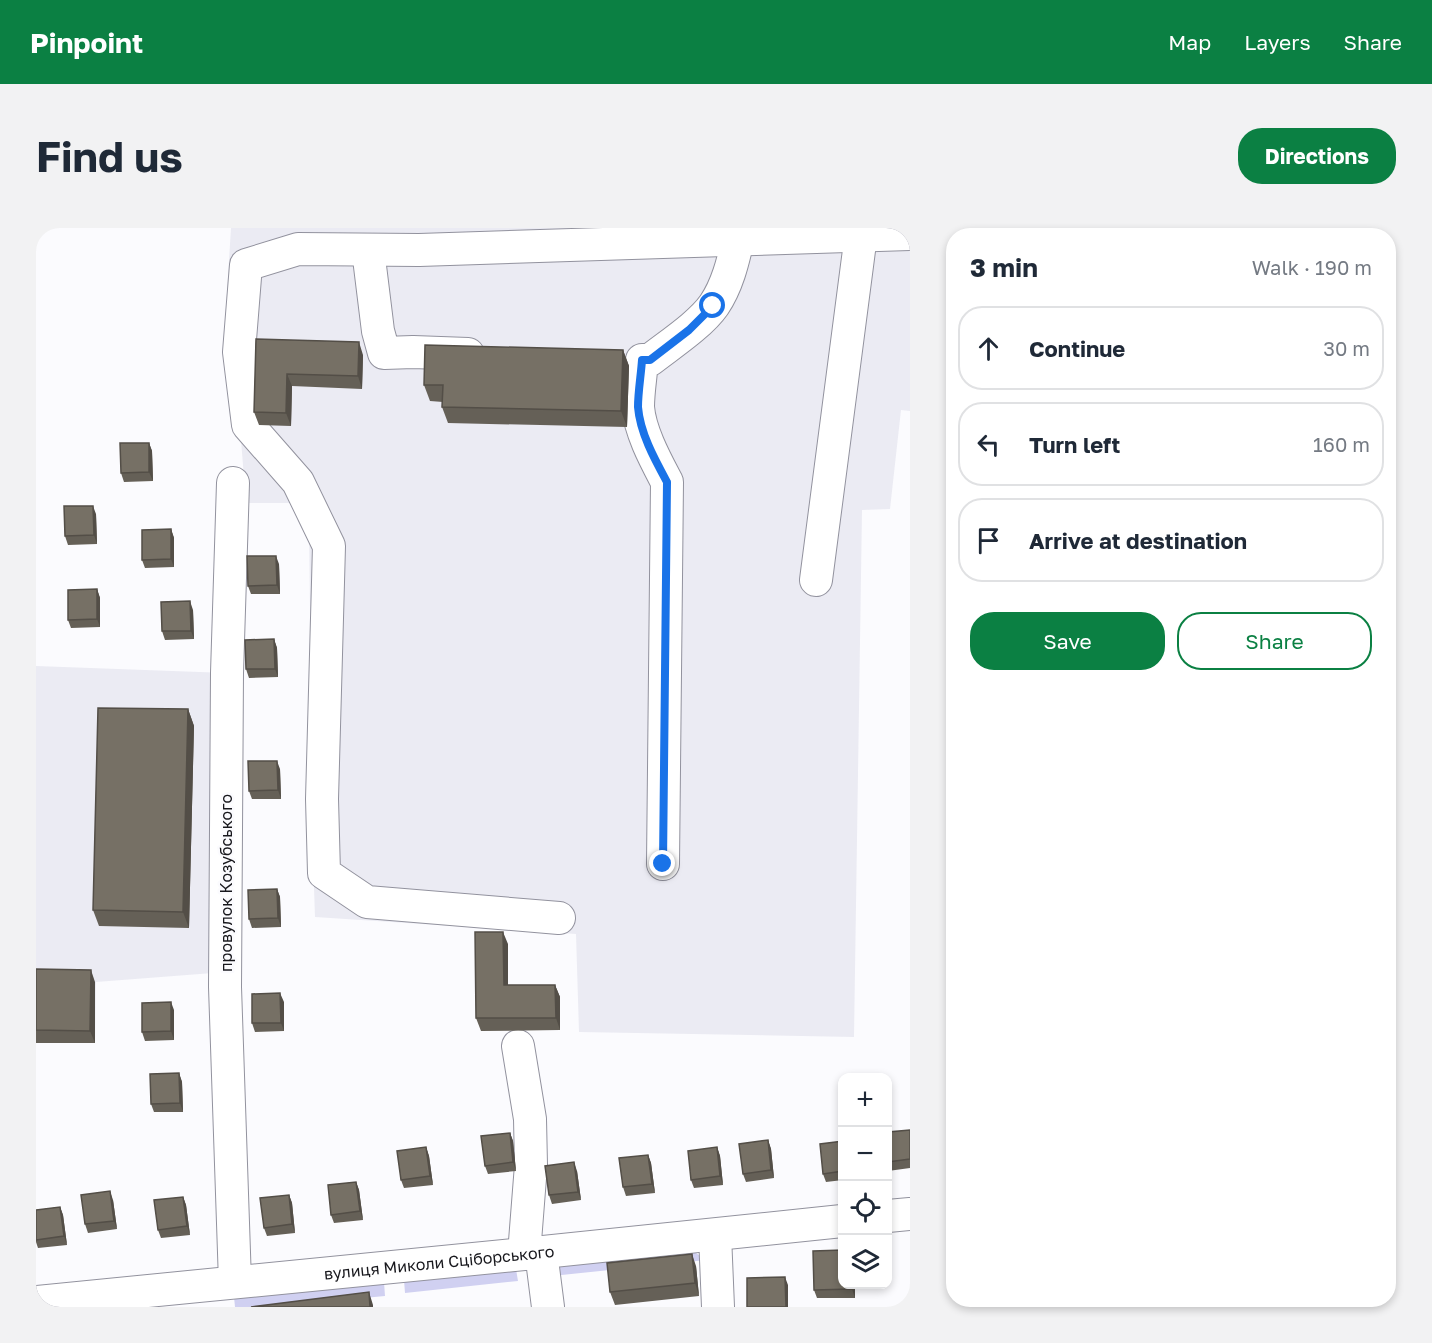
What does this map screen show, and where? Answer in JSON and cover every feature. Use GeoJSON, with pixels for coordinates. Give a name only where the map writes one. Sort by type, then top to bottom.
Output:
{"type":"FeatureCollection","features":[{"type":"Feature","properties":{"kind":"street"},"geometry":{"type":"LineString","coordinates":[[559,918],[367,902],[324,873],[322,799],[330,546],[298,482],[248,424],[239,352],[246,265],[298,249],[418,250],[523,237],[738,239],[910,234]]}},
{"type":"Feature","properties":{"kind":"street"},"geometry":{"type":"LineString","coordinates":[[816,580],[861,235]]}},
{"type":"Feature","properties":{"kind":"street"},"geometry":{"type":"LineString","coordinates":[[663,864],[667,482],[652,455],[644,430],[630,359],[650,360],[689,330],[713,306],[724,286],[738,239]]}},
{"type":"Feature","properties":{"kind":"street"},"geometry":{"type":"LineString","coordinates":[[368,250],[378,331],[384,352],[493,355]]}},
{"type":"Feature","properties":{"kind":"street","name":"провулок Козубського"},"geometry":{"type":"LineString","coordinates":[[232,483],[227,673],[225,987],[235,1282]]}},
{"type":"Feature","properties":{"kind":"street"},"geometry":{"type":"LineString","coordinates":[[518,1046],[530,1119],[533,1253],[548,1307]]}},
{"type":"Feature","properties":{"kind":"street"},"geometry":{"type":"LineString","coordinates":[[892,1216],[910,1214]]}},
{"type":"Feature","properties":{"kind":"street","name":"вулиця Миколи Сціборського"},"geometry":{"type":"LineString","coordinates":[[36,1302],[838,1222]]}},
{"type":"Feature","properties":{"kind":"street"},"geometry":{"type":"LineString","coordinates":[[715,1235],[718,1307]]}},
{"type":"Feature","properties":{"kind":"shaded area"},"geometry":{"type":"Polygon","coordinates":[[[231,228],[910,228],[910,411],[901,410],[890,509],[862,510],[854,1037],[579,1032],[576,934],[315,917],[309,526],[292,503],[246,503],[241,440],[223,357],[231,228]]]}},
{"type":"Feature","properties":{"kind":"shaded area"},"geometry":{"type":"Polygon","coordinates":[[[36,666],[227,673],[226,972],[96,982],[95,1043],[36,1043],[36,666]]]}},
{"type":"Feature","properties":{"kind":"shaded area"},"geometry":{"type":"Polygon","coordinates":[[[691,1252],[706,1260],[552,1276],[551,1266],[691,1252]]]}},
{"type":"Feature","properties":{"kind":"shaded area"},"geometry":{"type":"Polygon","coordinates":[[[516,1269],[518,1281],[405,1293],[404,1280],[516,1269]]]}},
{"type":"Feature","properties":{"kind":"shaded area"},"geometry":{"type":"Polygon","coordinates":[[[384,1282],[385,1296],[267,1307],[235,1307],[234,1297],[384,1282]]]}},
{"type":"Feature","properties":{"kind":"building"},"geometry":{"type":"Polygon","coordinates":[[[256,339],[359,342],[358,376],[287,374],[286,413],[254,412],[256,339]]]}},
{"type":"Feature","properties":{"kind":"building"},"geometry":{"type":"Polygon","coordinates":[[[425,345],[623,350],[621,411],[442,407],[443,385],[424,385],[425,345]]]}},
{"type":"Feature","properties":{"kind":"building"},"geometry":{"type":"Polygon","coordinates":[[[120,443],[149,443],[149,472],[121,473],[120,443]]]}},
{"type":"Feature","properties":{"kind":"building"},"geometry":{"type":"Polygon","coordinates":[[[64,506],[93,506],[94,535],[65,536],[64,506]]]}},
{"type":"Feature","properties":{"kind":"building"},"geometry":{"type":"Polygon","coordinates":[[[171,529],[171,559],[142,560],[142,530],[171,529]]]}},
{"type":"Feature","properties":{"kind":"building"},"geometry":{"type":"Polygon","coordinates":[[[247,556],[276,556],[277,585],[248,586],[247,556]]]}},
{"type":"Feature","properties":{"kind":"building"},"geometry":{"type":"Polygon","coordinates":[[[97,589],[97,619],[68,620],[68,590],[97,589]]]}},
{"type":"Feature","properties":{"kind":"building"},"geometry":{"type":"Polygon","coordinates":[[[190,601],[191,631],[162,631],[161,602],[190,601]]]}},
{"type":"Feature","properties":{"kind":"building"},"geometry":{"type":"Polygon","coordinates":[[[274,639],[275,669],[246,669],[245,640],[274,639]]]}},
{"type":"Feature","properties":{"kind":"building"},"geometry":{"type":"Polygon","coordinates":[[[98,708],[188,709],[183,912],[93,910],[98,708]]]}},
{"type":"Feature","properties":{"kind":"building"},"geometry":{"type":"Polygon","coordinates":[[[248,761],[277,761],[278,790],[249,791],[248,761]]]}},
{"type":"Feature","properties":{"kind":"building"},"geometry":{"type":"Polygon","coordinates":[[[277,889],[278,918],[249,919],[248,890],[277,889]]]}},
{"type":"Feature","properties":{"kind":"building"},"geometry":{"type":"Polygon","coordinates":[[[475,932],[503,932],[504,985],[555,985],[556,1018],[476,1018],[475,932]]]}},
{"type":"Feature","properties":{"kind":"building"},"geometry":{"type":"Polygon","coordinates":[[[36,969],[91,970],[90,1031],[36,1030],[36,969]]]}},
{"type":"Feature","properties":{"kind":"building"},"geometry":{"type":"Polygon","coordinates":[[[280,993],[281,1023],[252,1023],[252,994],[280,993]]]}},
{"type":"Feature","properties":{"kind":"building"},"geometry":{"type":"Polygon","coordinates":[[[171,1002],[171,1031],[142,1032],[142,1003],[171,1002]]]}},
{"type":"Feature","properties":{"kind":"building"},"geometry":{"type":"Polygon","coordinates":[[[179,1073],[180,1103],[151,1104],[150,1074],[179,1073]]]}},
{"type":"Feature","properties":{"kind":"building"},"geometry":{"type":"Polygon","coordinates":[[[910,1130],[910,1159],[892,1161],[892,1132],[910,1130]]]}},
{"type":"Feature","properties":{"kind":"building"},"geometry":{"type":"Polygon","coordinates":[[[510,1133],[513,1162],[485,1166],[481,1136],[510,1133]]]}},
{"type":"Feature","properties":{"kind":"building"},"geometry":{"type":"Polygon","coordinates":[[[768,1140],[771,1170],[743,1174],[739,1144],[768,1140]]]}},
{"type":"Feature","properties":{"kind":"building"},"geometry":{"type":"Polygon","coordinates":[[[838,1142],[838,1172],[823,1174],[820,1144],[838,1142]]]}},
{"type":"Feature","properties":{"kind":"building"},"geometry":{"type":"Polygon","coordinates":[[[426,1147],[430,1176],[401,1180],[397,1151],[426,1147]]]}},
{"type":"Feature","properties":{"kind":"building"},"geometry":{"type":"Polygon","coordinates":[[[717,1147],[720,1176],[691,1180],[688,1151],[717,1147]]]}},
{"type":"Feature","properties":{"kind":"building"},"geometry":{"type":"Polygon","coordinates":[[[648,1155],[652,1184],[623,1187],[619,1158],[648,1155]]]}},
{"type":"Feature","properties":{"kind":"building"},"geometry":{"type":"Polygon","coordinates":[[[574,1162],[578,1192],[549,1195],[545,1166],[574,1162]]]}},
{"type":"Feature","properties":{"kind":"building"},"geometry":{"type":"Polygon","coordinates":[[[356,1182],[360,1211],[331,1215],[328,1185],[356,1182]]]}},
{"type":"Feature","properties":{"kind":"building"},"geometry":{"type":"Polygon","coordinates":[[[110,1191],[114,1221],[85,1224],[81,1195],[110,1191]]]}},
{"type":"Feature","properties":{"kind":"building"},"geometry":{"type":"Polygon","coordinates":[[[289,1195],[292,1224],[264,1228],[260,1198],[289,1195]]]}},
{"type":"Feature","properties":{"kind":"building"},"geometry":{"type":"Polygon","coordinates":[[[183,1197],[187,1226],[158,1230],[154,1200],[183,1197]]]}},
{"type":"Feature","properties":{"kind":"building"},"geometry":{"type":"Polygon","coordinates":[[[60,1207],[64,1236],[36,1240],[36,1210],[60,1207]]]}},
{"type":"Feature","properties":{"kind":"building"},"geometry":{"type":"Polygon","coordinates":[[[838,1250],[838,1289],[852,1289],[814,1290],[813,1251],[838,1250]]]}},
{"type":"Feature","properties":{"kind":"building"},"geometry":{"type":"Polygon","coordinates":[[[692,1254],[695,1283],[610,1292],[607,1263],[692,1254]]]}},
{"type":"Feature","properties":{"kind":"building"},"geometry":{"type":"Polygon","coordinates":[[[785,1277],[786,1307],[747,1307],[747,1278],[785,1277]]]}},
{"type":"Feature","properties":{"kind":"building"},"geometry":{"type":"Polygon","coordinates":[[[369,1292],[370,1307],[251,1307],[369,1292]]]}},
{"type":"Feature","properties":{"kind":"route"},"geometry":{"type":"LineString","coordinates":[[663,864],[667,482],[652,455],[638,408],[642,360],[650,360],[689,330],[713,306]]}}]}
